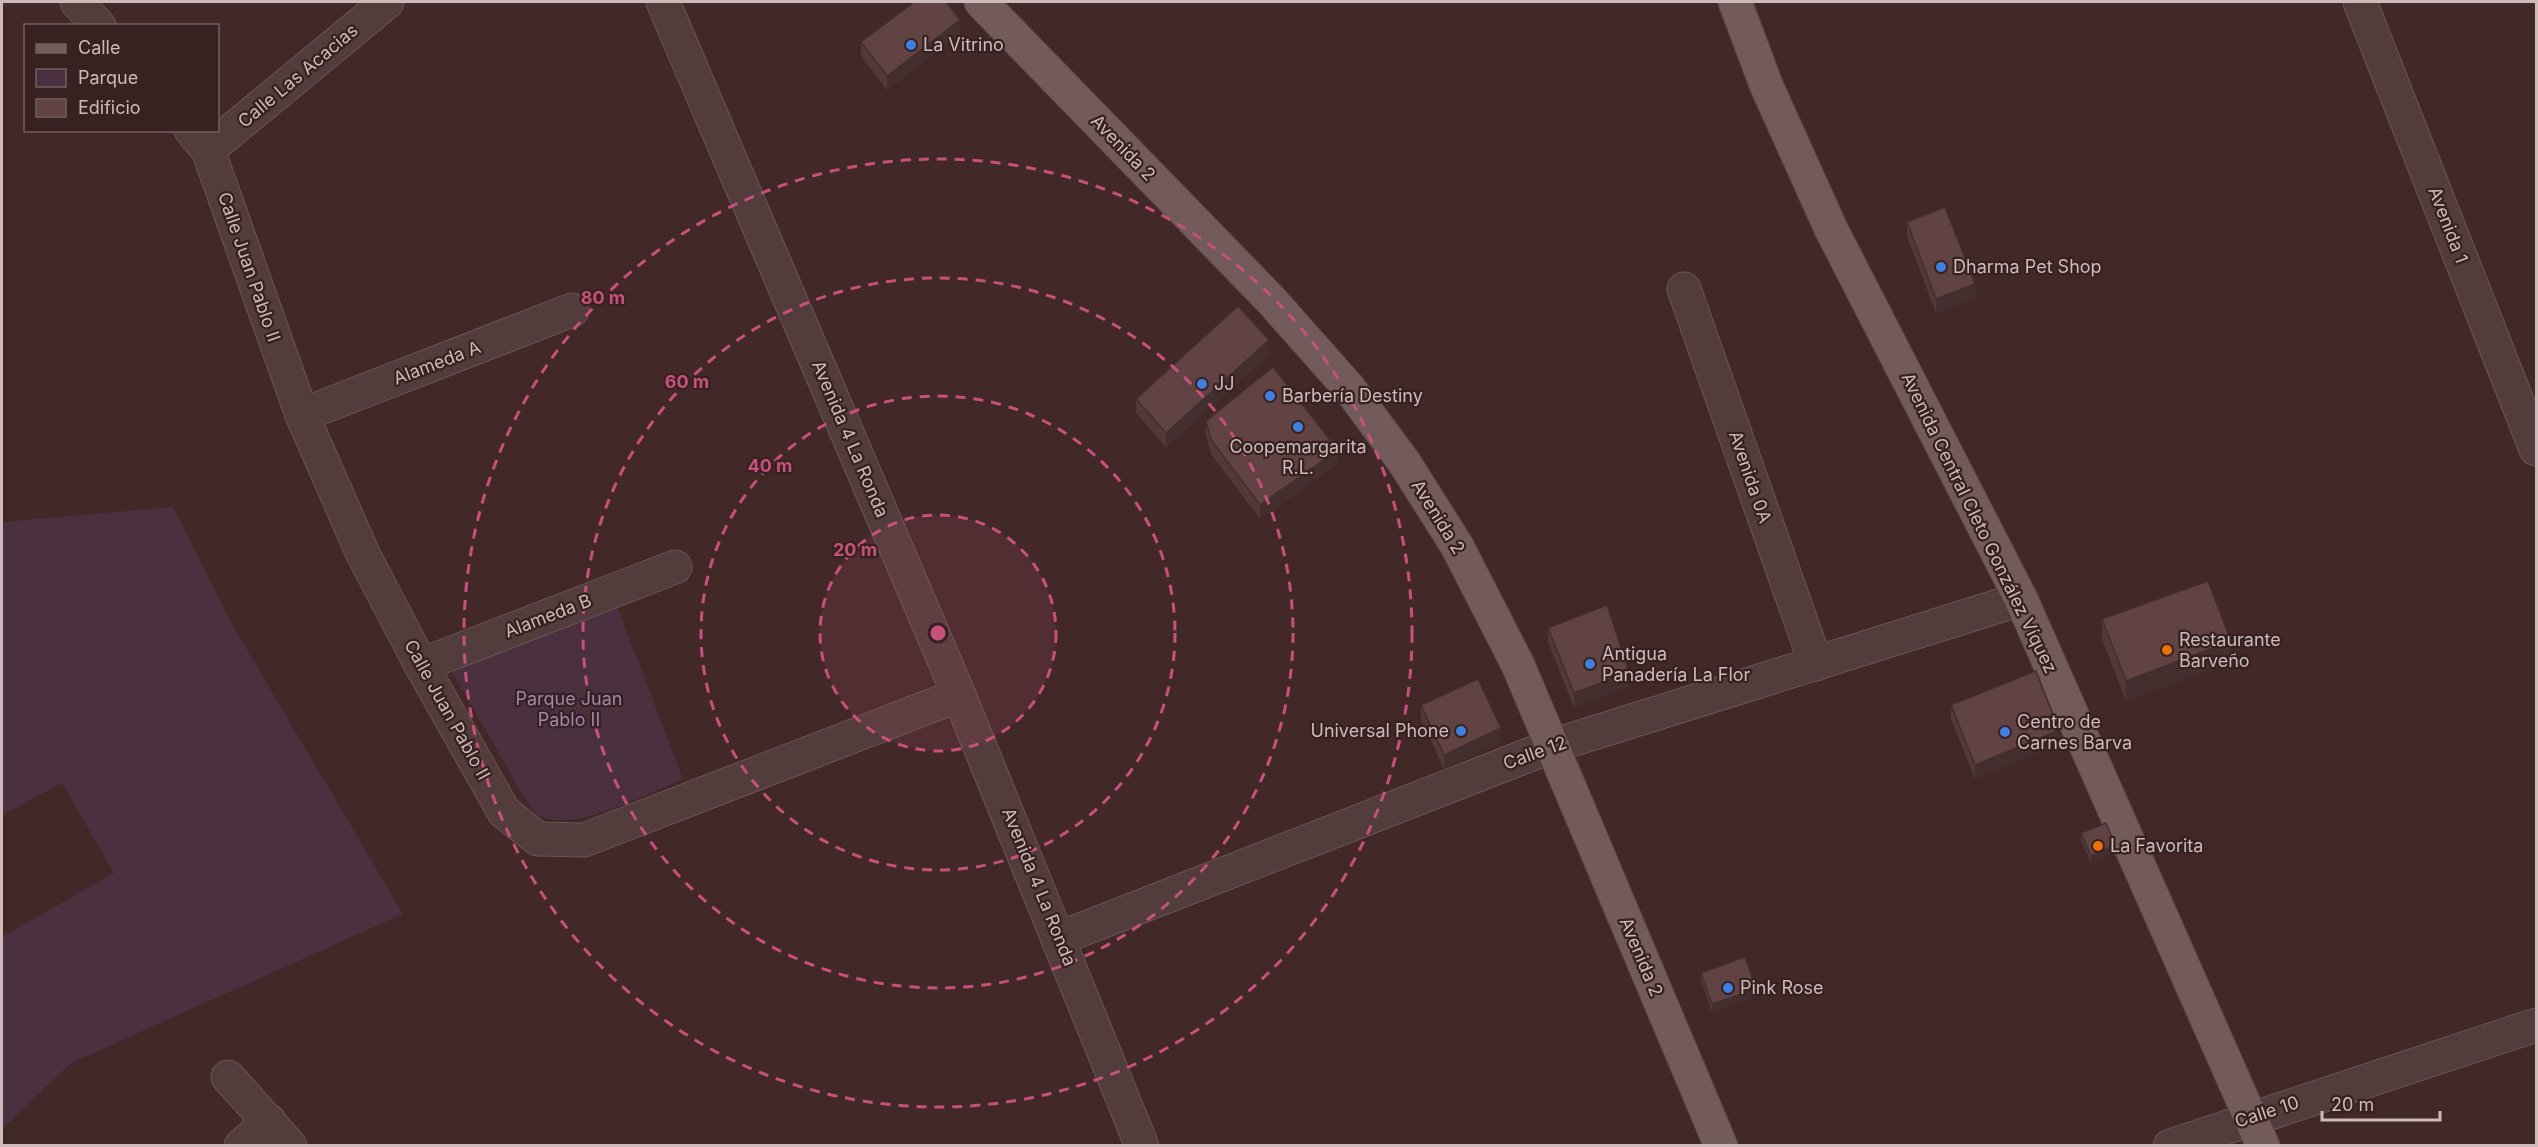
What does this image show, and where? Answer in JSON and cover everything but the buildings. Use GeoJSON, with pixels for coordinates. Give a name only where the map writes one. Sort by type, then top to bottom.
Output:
{"type":"FeatureCollection","features":[{"type":"Feature","properties":{"kind":"main road","name":"Avenida 2"},"geometry":{"type":"LineString","coordinates":[[981,2],[1271,300],[1349,388],[1404,462],[1457,546],[1518,665],[1721,1146]]}},
{"type":"Feature","properties":{"kind":"main road","name":"Avenida Central Cleto González Víquez"},"geometry":{"type":"LineString","coordinates":[[1735,2],[1767,87],[1831,229],[2021,599],[2257,1132]]}},
{"type":"Feature","properties":{"kind":"street"},"geometry":{"type":"LineString","coordinates":[[78,2],[97,24]]}},
{"type":"Feature","properties":{"kind":"street","name":"Calle Las Acacias"},"geometry":{"type":"LineString","coordinates":[[219,125],[387,2]]}},
{"type":"Feature","properties":{"kind":"street","name":"Avenida 4 La Ronda"},"geometry":{"type":"LineString","coordinates":[[663,2],[959,696],[1060,938],[1143,1146]]}},
{"type":"Feature","properties":{"kind":"street","name":"Avenida 1"},"geometry":{"type":"LineString","coordinates":[[2360,2],[2536,449]]}},
{"type":"Feature","properties":{"kind":"street","name":"Calle Juan Pablo II"},"geometry":{"type":"LineString","coordinates":[[199,140],[302,415],[363,554],[421,665],[504,812],[538,839],[585,840],[959,696]]}},
{"type":"Feature","properties":{"kind":"street","name":"Avenida 0A"},"geometry":{"type":"LineString","coordinates":[[1684,289],[1816,664]]}},
{"type":"Feature","properties":{"kind":"street","name":"Alameda A"},"geometry":{"type":"LineString","coordinates":[[302,415],[572,310]]}},
{"type":"Feature","properties":{"kind":"street","name":"Alameda B"},"geometry":{"type":"LineString","coordinates":[[421,665],[675,567]]}},
{"type":"Feature","properties":{"kind":"street","name":"Calle 12"},"geometry":{"type":"LineString","coordinates":[[1060,938],[1552,746],[2021,599]]}},
{"type":"Feature","properties":{"kind":"street","name":"Calle 10"},"geometry":{"type":"LineString","coordinates":[[2170,1146],[2257,1132],[2536,1025]]}},
{"type":"Feature","properties":{"kind":"street"},"geometry":{"type":"LineString","coordinates":[[228,1077],[279,1133],[241,1146]]}},
{"type":"Feature","properties":{"kind":"green space"},"geometry":{"type":"Polygon","coordinates":[[[173,507],[229,619],[403,914],[71,1063],[2,1129],[2,937],[114,873],[62,783],[2,815],[2,522],[173,507]]]}},
{"type":"Feature","properties":{"kind":"green space","name":"Parque Juan Pablo II"},"geometry":{"type":"Polygon","coordinates":[[[615,601],[683,779],[637,799],[585,817],[569,820],[546,818],[533,812],[448,665],[615,601]]]}},
{"type":"Feature","properties":{"kind":"place","name":"La Vitrino"},"geometry":{"type":"Point","coordinates":[911,45]}},
{"type":"Feature","properties":{"kind":"place","name":"Dharma Pet Shop"},"geometry":{"type":"Point","coordinates":[1941,267]}},
{"type":"Feature","properties":{"kind":"place","name":"JJ"},"geometry":{"type":"Point","coordinates":[1202,384]}},
{"type":"Feature","properties":{"kind":"place","name":"Barbería Destiny"},"geometry":{"type":"Point","coordinates":[1270,396]}},
{"type":"Feature","properties":{"kind":"place","name":"Coopemargarita R.L."},"geometry":{"type":"Point","coordinates":[1298,427]}},
{"type":"Feature","properties":{"kind":"place","name":"Restaurante Barveño"},"geometry":{"type":"Point","coordinates":[2167,650]}},
{"type":"Feature","properties":{"kind":"place","name":"Antigua Panadería La Flor"},"geometry":{"type":"Point","coordinates":[1590,664]}},
{"type":"Feature","properties":{"kind":"place","name":"Universal Phone"},"geometry":{"type":"Point","coordinates":[1461,731]}},
{"type":"Feature","properties":{"kind":"place","name":"Centro de Carnes Barva"},"geometry":{"type":"Point","coordinates":[2005,732]}},
{"type":"Feature","properties":{"kind":"place","name":"La Favorita"},"geometry":{"type":"Point","coordinates":[2098,846]}},
{"type":"Feature","properties":{"kind":"place","name":"Pink Rose"},"geometry":{"type":"Point","coordinates":[1728,988]}}]}
